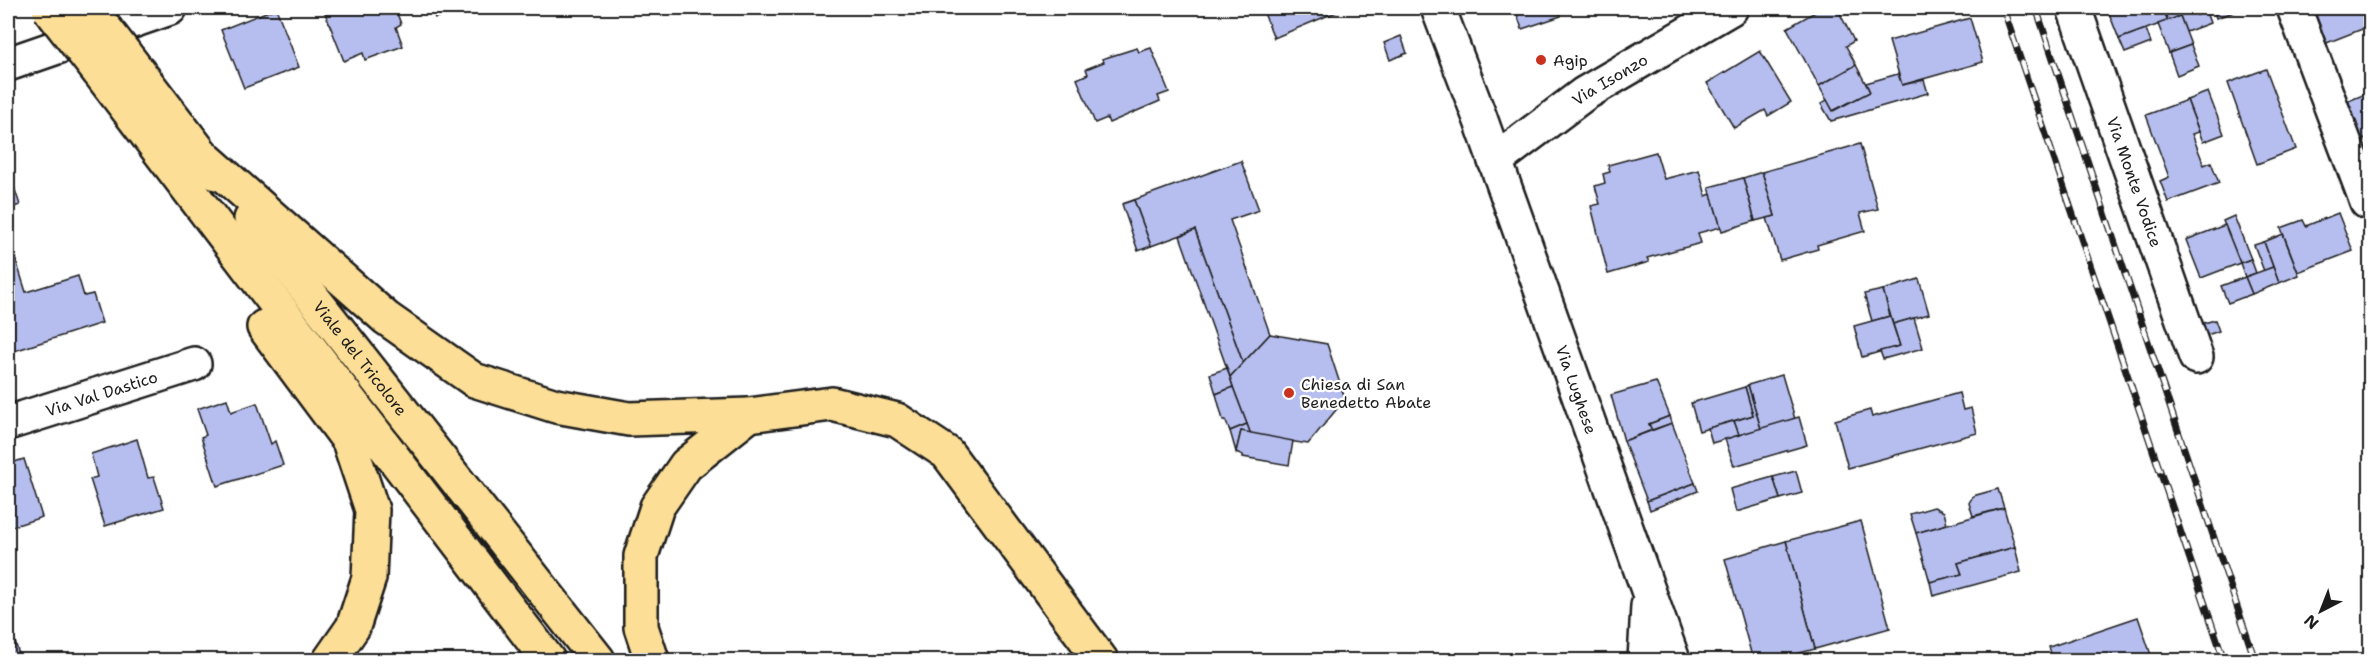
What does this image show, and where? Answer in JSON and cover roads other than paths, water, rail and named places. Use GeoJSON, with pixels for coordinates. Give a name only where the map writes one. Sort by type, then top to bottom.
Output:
{"type":"FeatureCollection","features":[{"type":"Feature","properties":{"kind":"highway"},"geometry":{"type":"LineString","coordinates":[[49,8],[112,63]]}},
{"type":"Feature","properties":{"kind":"highway"},"geometry":{"type":"LineString","coordinates":[[89,8],[112,63]]}},
{"type":"Feature","properties":{"kind":"highway","name":"Viale del Tricolore"},"geometry":{"type":"LineString","coordinates":[[112,63],[203,156],[367,369],[598,660]]}},
{"type":"Feature","properties":{"kind":"highway","name":"Viale del Tricolore"},"geometry":{"type":"LineString","coordinates":[[112,63],[176,176],[548,660]]}},
{"type":"Feature","properties":{"kind":"highway"},"geometry":{"type":"LineString","coordinates":[[203,156],[386,318],[474,380],[556,406],[629,419],[749,415],[832,404],[897,420],[947,453],[1101,660]]}},
{"type":"Feature","properties":{"kind":"highway"},"geometry":{"type":"LineString","coordinates":[[176,176],[236,290],[349,441],[372,510],[369,578],[353,627],[330,660]]}},
{"type":"Feature","properties":{"kind":"highway"},"geometry":{"type":"LineString","coordinates":[[652,660],[640,627],[641,556],[657,507],[686,465],[749,415]]}},
{"type":"Feature","properties":{"kind":"street","name":"Via Lughese"},"geometry":{"type":"LineString","coordinates":[[1438,8],[1480,118],[1649,596],[1674,660]]}},
{"type":"Feature","properties":{"kind":"street","name":"Via Isonzo"},"geometry":{"type":"LineString","coordinates":[[1495,161],[1584,94],[1731,8]]}},
{"type":"Feature","properties":{"kind":"street","name":"Via Monte Vodice"},"geometry":{"type":"LineString","coordinates":[[2074,8],[2196,357]]}},
{"type":"Feature","properties":{"kind":"street"},"geometry":{"type":"LineString","coordinates":[[2294,8],[2367,202]]}},
{"type":"Feature","properties":{"kind":"street"},"geometry":{"type":"LineString","coordinates":[[8,64],[161,9]]}},
{"type":"Feature","properties":{"kind":"street","name":"Via Val Dastico"},"geometry":{"type":"LineString","coordinates":[[8,423],[194,364]]}},
{"type":"Feature","properties":{"kind":"street"},"geometry":{"type":"LineString","coordinates":[[1645,660],[1649,596]]}},
{"type":"Feature","properties":{"kind":"railway"},"geometry":{"type":"LineString","coordinates":[[2003,8],[2224,660]]}},
{"type":"Feature","properties":{"kind":"railway"},"geometry":{"type":"LineString","coordinates":[[2036,8],[2255,660]]}},
{"type":"Feature","properties":{"kind":"place","name":"Agip"},"geometry":{"type":"Point","coordinates":[1541,60]}},
{"type":"Feature","properties":{"kind":"place","name":"Chiesa di San Benedetto Abate"},"geometry":{"type":"Point","coordinates":[1289,393]}}]}
